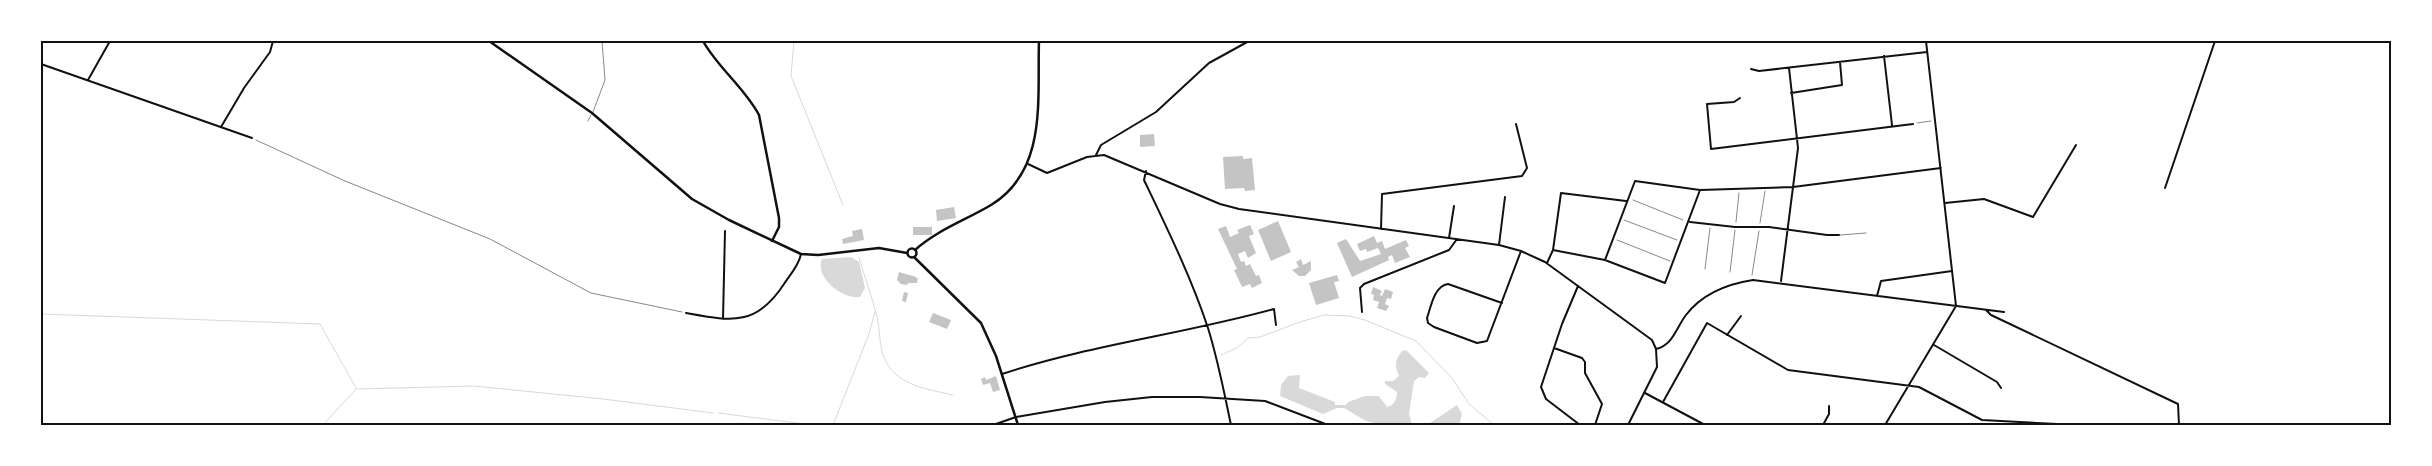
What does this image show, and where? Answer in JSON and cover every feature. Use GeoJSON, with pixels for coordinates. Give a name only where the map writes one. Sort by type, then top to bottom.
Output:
{"type":"FeatureCollection","features":[{"type":"Feature","properties":{"kind":"main road"},"geometry":{"type":"LineString","coordinates":[[488,41],[592,113],[692,199],[772,241],[802,254],[818,255],[879,248],[907,253],[910,257],[914,257],[981,323],[1002,374],[1018,425]]}},
{"type":"Feature","properties":{"kind":"main road"},"geometry":{"type":"LineString","coordinates":[[703,41],[713,56],[752,102],[759,115],[780,218],[779,227],[772,241]]}},
{"type":"Feature","properties":{"kind":"main road"},"geometry":{"type":"LineString","coordinates":[[907,253],[911,248],[915,250],[939,233],[1000,199],[1017,183],[1028,164],[1035,137],[1039,41]]}},
{"type":"Feature","properties":{"kind":"main road"},"geometry":{"type":"LineString","coordinates":[[914,257],[915,250]]}},
{"type":"Feature","properties":{"kind":"street"},"geometry":{"type":"LineString","coordinates":[[88,80],[110,41]]}},
{"type":"Feature","properties":{"kind":"street"},"geometry":{"type":"LineString","coordinates":[[221,127],[244,88],[270,52],[273,41]]}},
{"type":"Feature","properties":{"kind":"street"},"geometry":{"type":"LineString","coordinates":[[1096,155],[1096,150],[1101,146],[1156,112],[1209,63],[1249,41]]}},
{"type":"Feature","properties":{"kind":"street"},"geometry":{"type":"LineString","coordinates":[[1885,425],[1956,306],[1926,41]]}},
{"type":"Feature","properties":{"kind":"street"},"geometry":{"type":"LineString","coordinates":[[2165,188],[2215,41]]}},
{"type":"Feature","properties":{"kind":"street"},"geometry":{"type":"LineString","coordinates":[[1751,69],[1759,71],[1927,52]]}},
{"type":"Feature","properties":{"kind":"street"},"geometry":{"type":"LineString","coordinates":[[1884,56],[1892,125]]}},
{"type":"Feature","properties":{"kind":"street"},"geometry":{"type":"LineString","coordinates":[[1791,93],[1842,85],[1840,61]]}},
{"type":"Feature","properties":{"kind":"street"},"geometry":{"type":"LineString","coordinates":[[41,64],[252,138]]}},
{"type":"Feature","properties":{"kind":"street"},"geometry":{"type":"LineString","coordinates":[[1781,282],[1798,148],[1789,68]]}},
{"type":"Feature","properties":{"kind":"street"},"geometry":{"type":"LineString","coordinates":[[1740,98],[1734,102],[1707,104],[1711,149],[1892,125],[1913,124]]}},
{"type":"Feature","properties":{"kind":"street"},"geometry":{"type":"LineString","coordinates":[[1381,229],[1382,194],[1522,176],[1527,168],[1516,124]]}},
{"type":"Feature","properties":{"kind":"street"},"geometry":{"type":"LineString","coordinates":[[1945,203],[1984,199],[2033,217],[2076,145]]}},
{"type":"Feature","properties":{"kind":"street"},"geometry":{"type":"LineString","coordinates":[[1028,164],[1047,173],[1096,155],[1115,159],[1214,202],[1239,209],[1499,245],[1521,251],[1547,263],[1644,332],[1656,349],[1657,367],[1628,425]]}},
{"type":"Feature","properties":{"kind":"street"},"geometry":{"type":"LineString","coordinates":[[1605,260],[1635,181],[1700,190],[1793,187],[1941,168]]}},
{"type":"Feature","properties":{"kind":"street"},"geometry":{"type":"LineString","coordinates":[[1146,172],[1144,180],[1173,241],[1207,326],[1231,425]]}},
{"type":"Feature","properties":{"kind":"street"},"geometry":{"type":"LineString","coordinates":[[1553,250],[1605,260],[1665,283],[1690,222],[1700,190]]}},
{"type":"Feature","properties":{"kind":"street"},"geometry":{"type":"LineString","coordinates":[[1547,263],[1553,250],[1561,193],[1627,201]]}},
{"type":"Feature","properties":{"kind":"street"},"geometry":{"type":"LineString","coordinates":[[1499,245],[1505,197]]}},
{"type":"Feature","properties":{"kind":"street"},"geometry":{"type":"LineString","coordinates":[[1449,238],[1454,206]]}},
{"type":"Feature","properties":{"kind":"street"},"geometry":{"type":"LineString","coordinates":[[1690,222],[1788,229],[1839,235]]}},
{"type":"Feature","properties":{"kind":"street"},"geometry":{"type":"LineString","coordinates":[[723,319],[725,231]]}},
{"type":"Feature","properties":{"kind":"street"},"geometry":{"type":"LineString","coordinates":[[1362,312],[1360,288],[1364,284],[1448,250],[1456,239]]}},
{"type":"Feature","properties":{"kind":"street"},"geometry":{"type":"LineString","coordinates":[[1502,303],[1448,284],[1442,284],[1438,288],[1427,318],[1428,324],[1482,343],[1487,341],[1502,303],[1521,251]]}},
{"type":"Feature","properties":{"kind":"street"},"geometry":{"type":"LineString","coordinates":[[686,313],[723,319],[745,319],[759,312],[774,299],[802,254]]}},
{"type":"Feature","properties":{"kind":"street"},"geometry":{"type":"LineString","coordinates":[[1877,296],[1881,281],[1952,271]]}},
{"type":"Feature","properties":{"kind":"street"},"geometry":{"type":"LineString","coordinates":[[1656,349],[1667,345],[1686,315],[1698,303],[1718,289],[1753,280],[1781,282],[2004,312]]}},
{"type":"Feature","properties":{"kind":"street"},"geometry":{"type":"LineString","coordinates":[[1578,286],[1570,302],[1541,391],[1546,398],[1580,425]]}},
{"type":"Feature","properties":{"kind":"street"},"geometry":{"type":"LineString","coordinates":[[1002,374],[1043,362],[1207,326],[1274,309],[1276,325]]}},
{"type":"Feature","properties":{"kind":"street"},"geometry":{"type":"LineString","coordinates":[[1986,310],[1991,315],[2178,404],[2179,425]]}},
{"type":"Feature","properties":{"kind":"street"},"geometry":{"type":"LineString","coordinates":[[1727,335],[1740,316]]}},
{"type":"Feature","properties":{"kind":"street"},"geometry":{"type":"LineString","coordinates":[[1663,402],[1707,323],[1788,370],[1919,387],[1974,418],[2077,425]]}},
{"type":"Feature","properties":{"kind":"street"},"geometry":{"type":"LineString","coordinates":[[1934,344],[1997,382],[2001,388]]}},
{"type":"Feature","properties":{"kind":"street"},"geometry":{"type":"LineString","coordinates":[[1554,348],[1582,358],[1585,362],[1585,373],[1602,404],[1595,425]]}},
{"type":"Feature","properties":{"kind":"street"},"geometry":{"type":"LineString","coordinates":[[1645,393],[1703,424]]}},
{"type":"Feature","properties":{"kind":"street"},"geometry":{"type":"LineString","coordinates":[[994,425],[1016,417],[1105,402],[1152,397],[1200,397],[1226,400],[1242,398],[1264,401],[1328,425]]}},
{"type":"Feature","properties":{"kind":"street"},"geometry":{"type":"LineString","coordinates":[[1822,425],[1829,414],[1829,406]]}},
{"type":"Feature","properties":{"kind":"lane"},"geometry":{"type":"LineString","coordinates":[[588,121],[605,80],[602,41]]}},
{"type":"Feature","properties":{"kind":"lane"},"geometry":{"type":"LineString","coordinates":[[1839,235],[1866,232]]}},
{"type":"Feature","properties":{"kind":"path"},"geometry":{"type":"LineString","coordinates":[[1913,124],[1935,121]]}},
{"type":"Feature","properties":{"kind":"path"},"geometry":{"type":"LineString","coordinates":[[252,138],[278,148],[345,181],[490,239],[591,293],[686,313]]}},
{"type":"Feature","properties":{"kind":"path"},"geometry":{"type":"LineString","coordinates":[[1752,275],[1765,187]]}},
{"type":"Feature","properties":{"kind":"path"},"geometry":{"type":"LineString","coordinates":[[1627,201],[1630,199],[1690,222]]}},
{"type":"Feature","properties":{"kind":"path"},"geometry":{"type":"LineString","coordinates":[[1620,219],[1682,242]]}},
{"type":"Feature","properties":{"kind":"path"},"geometry":{"type":"LineString","coordinates":[[1705,269],[1711,224]]}},
{"type":"Feature","properties":{"kind":"path"},"geometry":{"type":"LineString","coordinates":[[1613,238],[1673,262]]}},
{"type":"Feature","properties":{"kind":"shaded area"},"geometry":{"type":"Polygon","coordinates":[[[851,257],[859,262],[865,288],[860,297],[853,297],[838,291],[826,280],[822,273],[822,259],[851,257]]]}},
{"type":"Feature","properties":{"kind":"shaded area"},"geometry":{"type":"Polygon","coordinates":[[[1406,350],[1429,373],[1425,378],[1419,377],[1414,381],[1409,414],[1412,425],[1384,425],[1366,421],[1344,408],[1337,408],[1323,414],[1280,396],[1281,385],[1288,376],[1300,375],[1299,388],[1335,402],[1335,405],[1346,405],[1348,402],[1365,396],[1379,396],[1387,407],[1395,402],[1397,392],[1385,384],[1385,381],[1393,381],[1399,376],[1396,369],[1397,360],[1402,351],[1406,350]]]}},
{"type":"Feature","properties":{"kind":"shaded area"},"geometry":{"type":"Polygon","coordinates":[[[1457,405],[1462,414],[1459,425],[1427,425],[1457,405]]]}},
{"type":"Feature","properties":{"kind":"building"},"geometry":{"type":"Polygon","coordinates":[[[1154,134],[1155,146],[1140,147],[1140,135],[1154,134]]]}},
{"type":"Feature","properties":{"kind":"building"},"geometry":{"type":"Polygon","coordinates":[[[1243,156],[1243,159],[1252,158],[1255,190],[1245,191],[1244,188],[1225,189],[1223,157],[1243,156]]]}},
{"type":"Feature","properties":{"kind":"building"},"geometry":{"type":"Polygon","coordinates":[[[954,207],[956,218],[937,221],[936,210],[954,207]]]}},
{"type":"Feature","properties":{"kind":"building"},"geometry":{"type":"Polygon","coordinates":[[[1278,221],[1291,252],[1271,261],[1258,230],[1278,221]]]}},
{"type":"Feature","properties":{"kind":"building"},"geometry":{"type":"Polygon","coordinates":[[[1250,225],[1254,234],[1249,236],[1256,253],[1248,258],[1245,251],[1238,254],[1241,262],[1244,261],[1246,266],[1250,264],[1256,276],[1259,275],[1262,283],[1252,288],[1250,284],[1242,287],[1234,270],[1237,269],[1218,229],[1226,226],[1230,237],[1239,233],[1237,230],[1250,225]]]}},
{"type":"Feature","properties":{"kind":"building"},"geometry":{"type":"Polygon","coordinates":[[[913,227],[932,227],[932,235],[913,235],[913,227]]]}},
{"type":"Feature","properties":{"kind":"building"},"geometry":{"type":"Polygon","coordinates":[[[862,229],[864,240],[843,244],[842,239],[853,236],[852,231],[862,229]]]}},
{"type":"Feature","properties":{"kind":"building"},"geometry":{"type":"Polygon","coordinates":[[[1374,236],[1377,243],[1382,241],[1385,249],[1406,240],[1409,246],[1405,248],[1410,257],[1395,263],[1392,255],[1388,257],[1389,260],[1352,277],[1337,243],[1346,239],[1360,261],[1381,254],[1378,248],[1367,252],[1366,249],[1360,251],[1357,244],[1374,236]]]}},
{"type":"Feature","properties":{"kind":"building"},"geometry":{"type":"Polygon","coordinates":[[[1301,259],[1303,265],[1311,261],[1311,270],[1305,276],[1299,276],[1292,270],[1299,267],[1296,262],[1301,259]]]}},
{"type":"Feature","properties":{"kind":"building"},"geometry":{"type":"Polygon","coordinates":[[[899,272],[916,277],[918,279],[917,283],[901,284],[897,280],[899,272]]]}},
{"type":"Feature","properties":{"kind":"building"},"geometry":{"type":"Polygon","coordinates":[[[1337,275],[1339,281],[1334,282],[1339,298],[1316,305],[1309,283],[1337,275]]]}},
{"type":"Feature","properties":{"kind":"building"},"geometry":{"type":"Polygon","coordinates":[[[1373,287],[1382,291],[1380,295],[1382,296],[1385,289],[1393,292],[1391,299],[1387,298],[1385,304],[1389,306],[1386,311],[1377,308],[1379,302],[1373,300],[1374,295],[1371,294],[1373,287]]]}},
{"type":"Feature","properties":{"kind":"building"},"geometry":{"type":"Polygon","coordinates":[[[904,292],[908,293],[906,302],[902,301],[904,292]]]}},
{"type":"Feature","properties":{"kind":"building"},"geometry":{"type":"Polygon","coordinates":[[[933,313],[951,320],[947,329],[929,322],[933,313]]]}},
{"type":"Feature","properties":{"kind":"building"},"geometry":{"type":"Polygon","coordinates":[[[996,376],[1000,390],[993,392],[990,383],[983,385],[981,379],[985,377],[986,380],[996,376]]]}},
{"type":"Feature","properties":{"kind":"waterway"},"geometry":{"type":"LineString","coordinates":[[794,41],[791,76],[843,205]]}},
{"type":"Feature","properties":{"kind":"waterway"},"geometry":{"type":"LineString","coordinates":[[859,258],[878,321],[882,352],[893,372],[920,387],[953,395]]}},
{"type":"Feature","properties":{"kind":"waterway"},"geometry":{"type":"LineString","coordinates":[[833,425],[869,334],[875,312]]}},
{"type":"Feature","properties":{"kind":"waterway"},"geometry":{"type":"LineString","coordinates":[[41,314],[320,324],[356,388]]}},
{"type":"Feature","properties":{"kind":"waterway"},"geometry":{"type":"LineString","coordinates":[[1221,355],[1237,348],[1248,338],[1260,337],[1324,315],[1349,316],[1365,320],[1416,341],[1452,378],[1469,404],[1494,425]]}},
{"type":"Feature","properties":{"kind":"waterway"},"geometry":{"type":"LineString","coordinates":[[357,389],[474,386],[603,399],[713,413]]}},
{"type":"Feature","properties":{"kind":"waterway"},"geometry":{"type":"LineString","coordinates":[[323,425],[356,389]]}},
{"type":"Feature","properties":{"kind":"waterway"},"geometry":{"type":"LineString","coordinates":[[718,413],[813,425]]}}]}
